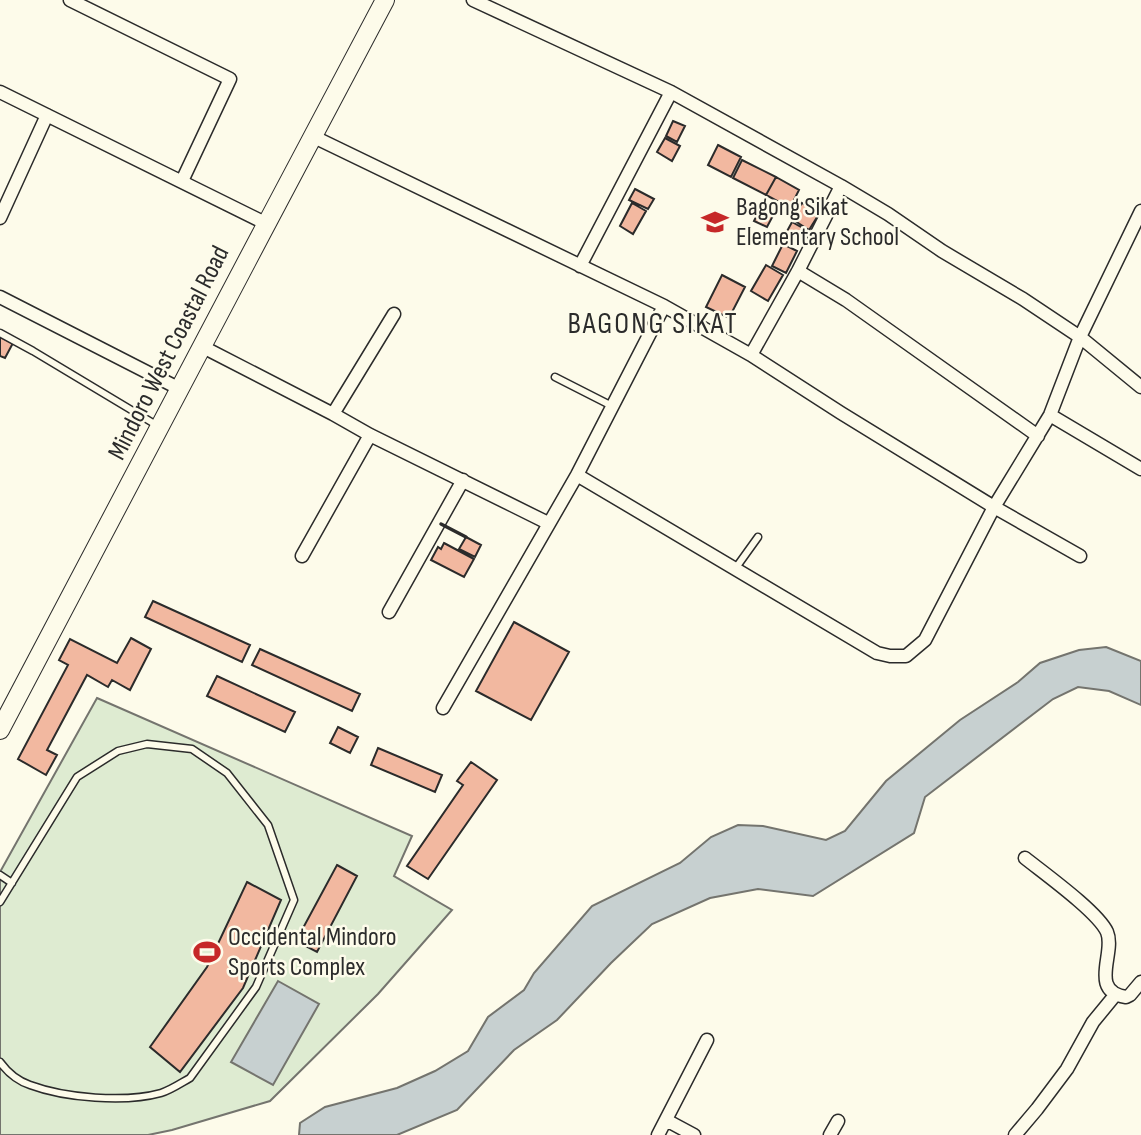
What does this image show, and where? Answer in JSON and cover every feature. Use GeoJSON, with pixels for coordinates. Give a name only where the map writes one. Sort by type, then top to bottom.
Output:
{"type":"FeatureCollection","features":[{"type":"Feature","properties":{"kind":"main road","name":"Mindoro West Coastal Road"},"geometry":{"type":"LineString","coordinates":[[0,730],[265,223],[385,0]]}},
{"type":"Feature","properties":{"kind":"street"},"geometry":{"type":"LineString","coordinates":[[69,0],[230,79],[182,181]]}},
{"type":"Feature","properties":{"kind":"street"},"geometry":{"type":"LineString","coordinates":[[473,0],[671,92],[888,214],[1080,337],[1141,387]]}},
{"type":"Feature","properties":{"kind":"street"},"geometry":{"type":"LineString","coordinates":[[0,92],[265,223]]}},
{"type":"Feature","properties":{"kind":"street"},"geometry":{"type":"LineString","coordinates":[[580,266],[671,92]]}},
{"type":"Feature","properties":{"kind":"street"},"geometry":{"type":"LineString","coordinates":[[0,218],[47,115]]}},
{"type":"Feature","properties":{"kind":"street"},"geometry":{"type":"LineString","coordinates":[[312,136],[664,306],[751,355],[994,507],[1080,556]]}},
{"type":"Feature","properties":{"kind":"street"},"geometry":{"type":"LineString","coordinates":[[751,355],[841,187]]}},
{"type":"Feature","properties":{"kind":"street"},"geometry":{"type":"LineString","coordinates":[[577,475],[877,653],[906,656],[925,640],[994,507],[1050,415],[1080,337],[1141,212]]}},
{"type":"Feature","properties":{"kind":"street"},"geometry":{"type":"LineString","coordinates":[[798,271],[846,300],[1038,436]]}},
{"type":"Feature","properties":{"kind":"street"},"geometry":{"type":"LineString","coordinates":[[0,297],[180,389]]}},
{"type":"Feature","properties":{"kind":"street"},"geometry":{"type":"LineString","coordinates":[[443,708],[577,475],[664,306]]}},
{"type":"Feature","properties":{"kind":"street"},"geometry":{"type":"LineString","coordinates":[[333,414],[394,314]]}},
{"type":"Feature","properties":{"kind":"street"},"geometry":{"type":"LineString","coordinates":[[201,346],[370,435],[548,523]]}},
{"type":"Feature","properties":{"kind":"street"},"geometry":{"type":"LineString","coordinates":[[1050,415],[1141,469]]}},
{"type":"Feature","properties":{"kind":"street"},"geometry":{"type":"LineString","coordinates":[[302,556],[370,435]]}},
{"type":"Feature","properties":{"kind":"street"},"geometry":{"type":"LineString","coordinates":[[389,612],[463,480]]}},
{"type":"Feature","properties":{"kind":"street"},"geometry":{"type":"LineString","coordinates":[[1026,858],[1106,929],[1109,945],[1105,972],[1108,987],[1126,998],[1141,982]]}},
{"type":"Feature","properties":{"kind":"street"},"geometry":{"type":"LineString","coordinates":[[1015,1135],[1067,1069],[1093,1022],[1116,994]]}},
{"type":"Feature","properties":{"kind":"street"},"geometry":{"type":"LineString","coordinates":[[658,1135],[707,1040]]}},
{"type":"Feature","properties":{"kind":"street"},"geometry":{"type":"LineString","coordinates":[[666,1120],[694,1135]]}},
{"type":"Feature","properties":{"kind":"street"},"geometry":{"type":"LineString","coordinates":[[830,1135],[838,1121]]}},
{"type":"Feature","properties":{"kind":"lane"},"geometry":{"type":"LineString","coordinates":[[0,333],[160,427]]}},
{"type":"Feature","properties":{"kind":"lane"},"geometry":{"type":"LineString","coordinates":[[555,377],[613,407]]}},
{"type":"Feature","properties":{"kind":"lane"},"geometry":{"type":"LineString","coordinates":[[735,569],[758,537]]}},
{"type":"Feature","properties":{"kind":"lane"},"geometry":{"type":"LineString","coordinates":[[0,902],[77,777],[118,751],[147,744],[192,749],[227,772],[268,825],[294,900],[256,987],[190,1078],[176,1086],[163,1093],[131,1098],[94,1098],[28,1085],[8,1073],[0,1062]]}},
{"type":"Feature","properties":{"kind":"lane"},"geometry":{"type":"LineString","coordinates":[[0,875],[12,883]]}},
{"type":"Feature","properties":{"kind":"green space","name":"Occidental Mindoro Sports Complex"},"geometry":{"type":"Polygon","coordinates":[[[97,698],[412,836],[394,876],[452,910],[378,994],[270,1101],[148,1135],[0,1135],[0,872],[97,698]]]}},
{"type":"Feature","properties":{"kind":"shaded area"},"geometry":{"type":"Polygon","coordinates":[[[1106,647],[1141,661],[1141,705],[1109,691],[1078,687],[1053,699],[925,797],[914,833],[813,896],[758,889],[710,898],[652,924],[557,1020],[514,1050],[457,1110],[397,1135],[299,1135],[300,1123],[325,1107],[397,1088],[435,1071],[468,1051],[488,1017],[524,990],[534,973],[592,906],[680,863],[711,837],[738,825],[763,826],[826,840],[845,831],[886,781],[960,720],[1018,682],[1040,663],[1079,650],[1106,647]]]}},
{"type":"Feature","properties":{"kind":"shaded area"},"geometry":{"type":"Polygon","coordinates":[[[278,981],[319,1004],[273,1085],[231,1062],[278,981]]]}},
{"type":"Feature","properties":{"kind":"building"},"geometry":{"type":"Polygon","coordinates":[[[673,121],[685,126],[677,142],[666,136],[673,121]]]}},
{"type":"Feature","properties":{"kind":"building"},"geometry":{"type":"Polygon","coordinates":[[[665,138],[680,146],[672,161],[657,152],[665,138]]]}},
{"type":"Feature","properties":{"kind":"building"},"geometry":{"type":"Polygon","coordinates":[[[718,145],[741,157],[731,177],[708,165],[718,145]]]}},
{"type":"Feature","properties":{"kind":"building"},"geometry":{"type":"Polygon","coordinates":[[[742,160],[776,177],[766,195],[733,178],[742,160]]]}},
{"type":"Feature","properties":{"kind":"building"},"geometry":{"type":"Polygon","coordinates":[[[776,177],[799,190],[790,208],[766,195],[776,177]]]}},
{"type":"Feature","properties":{"kind":"building"},"geometry":{"type":"Polygon","coordinates":[[[635,189],[654,199],[648,209],[629,200],[635,189]]]}},
{"type":"Feature","properties":{"kind":"building"},"geometry":{"type":"Polygon","coordinates":[[[632,203],[646,211],[633,234],[620,226],[632,203]]]}},
{"type":"Feature","properties":{"kind":"building"},"geometry":{"type":"Polygon","coordinates":[[[763,203],[776,210],[767,227],[754,221],[763,203]]]}},
{"type":"Feature","properties":{"kind":"building"},"geometry":{"type":"Polygon","coordinates":[[[802,203],[819,214],[809,230],[792,219],[802,203]]]}},
{"type":"Feature","properties":{"kind":"building"},"geometry":{"type":"Polygon","coordinates":[[[792,222],[808,231],[800,244],[785,235],[792,222]]]}},
{"type":"Feature","properties":{"kind":"building"},"geometry":{"type":"Polygon","coordinates":[[[783,244],[797,251],[786,273],[772,266],[783,244]]]}},
{"type":"Feature","properties":{"kind":"building"},"geometry":{"type":"Polygon","coordinates":[[[766,265],[783,275],[768,301],[751,291],[766,265]]]}},
{"type":"Feature","properties":{"kind":"building"},"geometry":{"type":"Polygon","coordinates":[[[722,275],[745,287],[729,318],[706,307],[722,275]]]}},
{"type":"Feature","properties":{"kind":"building"},"geometry":{"type":"Polygon","coordinates":[[[0,337],[13,343],[5,358],[0,356],[0,337]]]}},
{"type":"Feature","properties":{"kind":"building"},"geometry":{"type":"Polygon","coordinates":[[[466,537],[481,545],[475,557],[459,549],[466,537]]]}},
{"type":"Feature","properties":{"kind":"building"},"geometry":{"type":"Polygon","coordinates":[[[444,543],[474,559],[464,577],[431,560],[438,547],[441,549],[444,543]]]}},
{"type":"Feature","properties":{"kind":"building"},"geometry":{"type":"Polygon","coordinates":[[[153,601],[250,645],[242,662],[145,617],[153,601]]]}},
{"type":"Feature","properties":{"kind":"building"},"geometry":{"type":"Polygon","coordinates":[[[514,622],[569,652],[531,720],[476,691],[514,622]]]}},
{"type":"Feature","properties":{"kind":"building"},"geometry":{"type":"Polygon","coordinates":[[[131,638],[151,649],[130,690],[112,680],[108,687],[87,675],[47,750],[57,755],[46,775],[18,759],[68,665],[59,660],[70,639],[117,663],[131,638]]]}},
{"type":"Feature","properties":{"kind":"building"},"geometry":{"type":"Polygon","coordinates":[[[260,649],[360,694],[352,711],[252,665],[260,649]]]}},
{"type":"Feature","properties":{"kind":"building"},"geometry":{"type":"Polygon","coordinates":[[[217,676],[295,712],[285,732],[207,696],[217,676]]]}},
{"type":"Feature","properties":{"kind":"building"},"geometry":{"type":"Polygon","coordinates":[[[338,727],[358,737],[350,753],[330,743],[338,727]]]}},
{"type":"Feature","properties":{"kind":"building"},"geometry":{"type":"Polygon","coordinates":[[[378,748],[442,775],[435,792],[371,765],[378,748]]]}},
{"type":"Feature","properties":{"kind":"building"},"geometry":{"type":"Polygon","coordinates":[[[471,762],[497,780],[428,879],[407,866],[463,785],[457,781],[471,762]]]}},
{"type":"Feature","properties":{"kind":"building"},"geometry":{"type":"Polygon","coordinates":[[[337,865],[357,876],[317,952],[296,941],[337,865]]]}},
{"type":"Feature","properties":{"kind":"building"},"geometry":{"type":"Polygon","coordinates":[[[247,882],[281,900],[243,988],[180,1072],[150,1047],[207,967],[247,882]]]}},
{"type":"Feature","properties":{"kind":"wall"},"geometry":{"type":"LineString","coordinates":[[441,524],[466,537]]}},
{"type":"Feature","properties":{"kind":"place","name":"Bagong Sikat Elementary School"},"geometry":{"type":"Point","coordinates":[715,222]}},
{"type":"Feature","properties":{"kind":"place","name":"Occidental Mindoro Sports Complex"},"geometry":{"type":"Point","coordinates":[207,952]}},
{"type":"Feature","properties":{"kind":"district","name":"BAGONG SIKAT"},"geometry":{"type":"Point","coordinates":[653,324]}}]}
